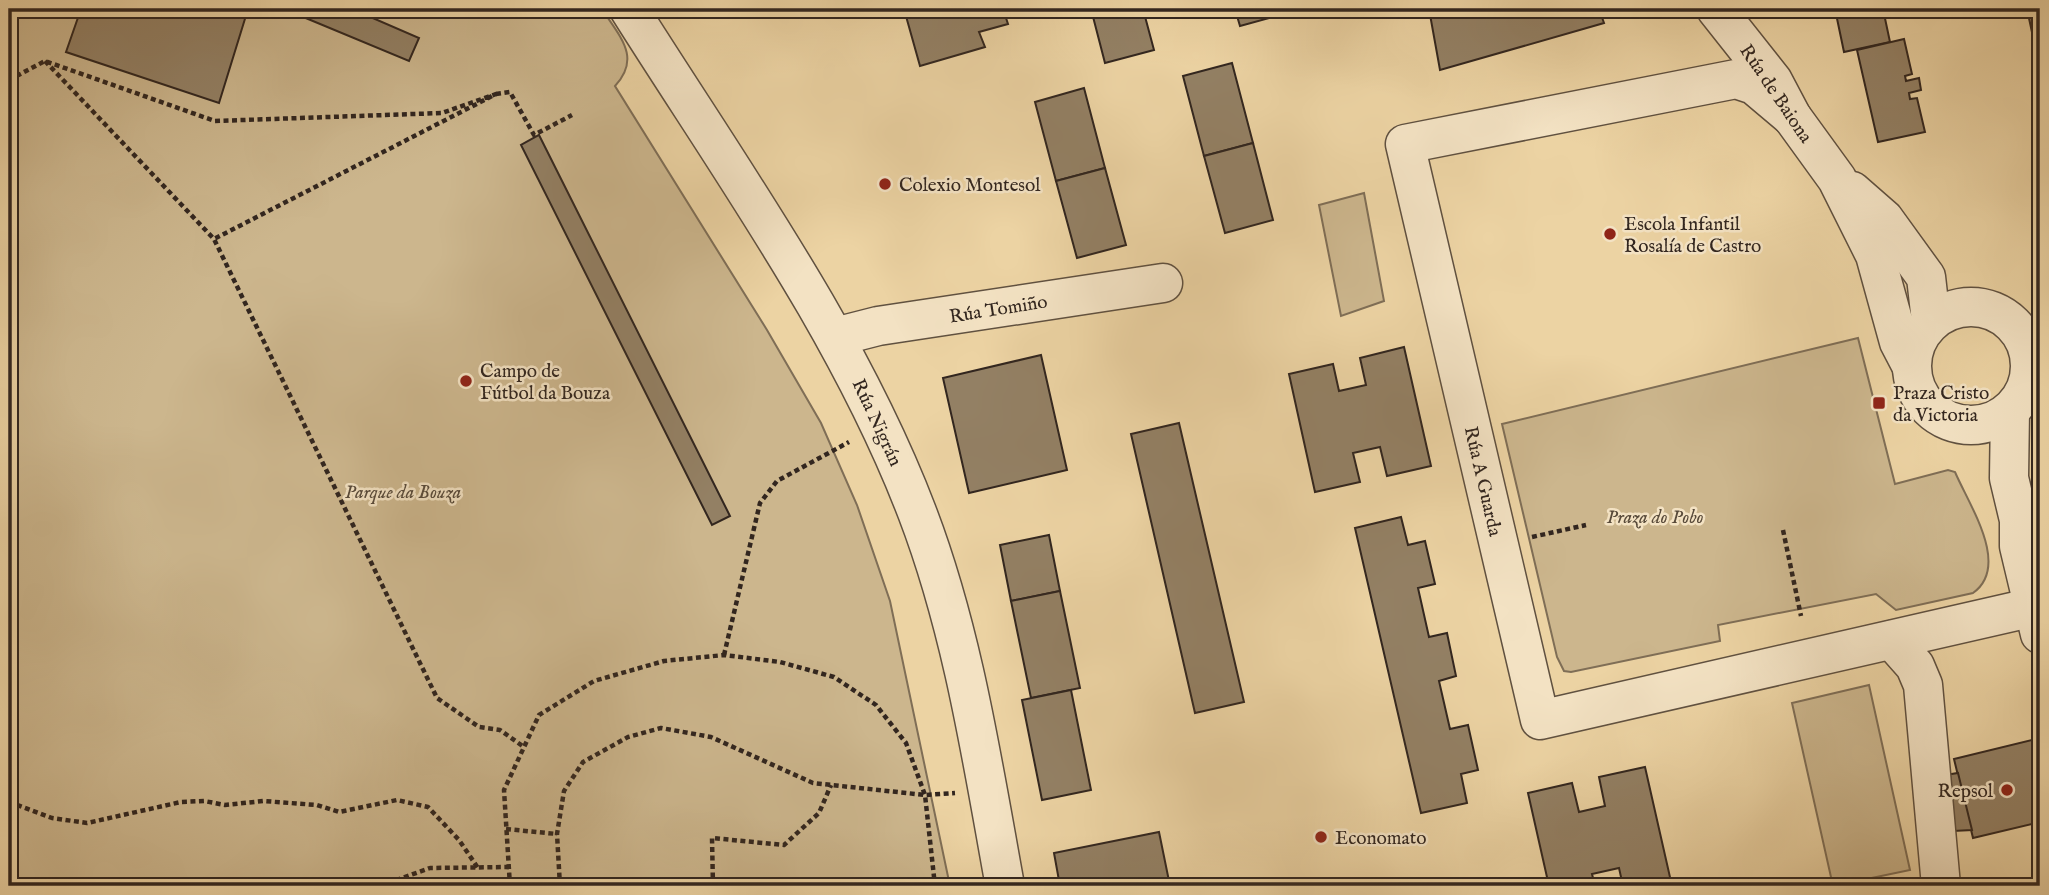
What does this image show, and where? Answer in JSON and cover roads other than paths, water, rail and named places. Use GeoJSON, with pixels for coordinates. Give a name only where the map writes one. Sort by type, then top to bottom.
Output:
{"type":"FeatureCollection","features":[{"type":"Feature","properties":{"kind":"street","name":"Rúa Nigrán"},"geometry":{"type":"LineString","coordinates":[[629,9],[835,337],[882,428],[936,566],[965,673],[1004,886]]}},
{"type":"Feature","properties":{"kind":"street","name":"Rúa de Baiona"},"geometry":{"type":"LineString","coordinates":[[1717,9],[1773,80],[1792,117],[1837,178],[1875,255],[1899,342],[1912,365],[1914,383],[1922,400],[1935,414],[1951,423],[1964,425]]}},
{"type":"Feature","properties":{"kind":"street","name":"Rúa A Guarda"},"geometry":{"type":"LineString","coordinates":[[1792,117],[1754,85],[1736,79],[1405,144],[1540,720],[1892,640],[2037,621]]}},
{"type":"Feature","properties":{"kind":"street","name":"Rúa de Baiona"},"geometry":{"type":"LineString","coordinates":[[1837,178],[1884,219],[1926,277],[1931,321]]}},
{"type":"Feature","properties":{"kind":"street","name":"Rúa Tomiño"},"geometry":{"type":"LineString","coordinates":[[835,337],[878,326],[1163,283]]}},
{"type":"Feature","properties":{"kind":"street"},"geometry":{"type":"LineString","coordinates":[[1912,365],[1915,345],[1931,321],[1956,308],[1972,306],[1988,309],[2009,318],[2027,345],[2031,365],[2009,478],[2019,520],[2019,546],[2037,621]]}},
{"type":"Feature","properties":{"kind":"street"},"geometry":{"type":"LineString","coordinates":[[2019,546],[2004,523],[1991,475],[1964,425],[1988,423],[2023,403]]}},
{"type":"Feature","properties":{"kind":"street"},"geometry":{"type":"LineString","coordinates":[[1892,640],[1915,666],[1923,685],[1941,886]]}},
{"type":"Feature","properties":{"kind":"place","name":"Colexio Montesol"},"geometry":{"type":"Point","coordinates":[885,184]}},
{"type":"Feature","properties":{"kind":"place","name":"Escola Infantil Rosalía de Castro"},"geometry":{"type":"Point","coordinates":[1610,234]}},
{"type":"Feature","properties":{"kind":"place","name":"Campo de Fútbol da Bouza"},"geometry":{"type":"Point","coordinates":[466,381]}},
{"type":"Feature","properties":{"kind":"place","name":"Praza Cristo da Victoria"},"geometry":{"type":"Point","coordinates":[1879,403]}},
{"type":"Feature","properties":{"kind":"place","name":"Repsol"},"geometry":{"type":"Point","coordinates":[2007,790]}},
{"type":"Feature","properties":{"kind":"place","name":"Economato"},"geometry":{"type":"Point","coordinates":[1321,837]}},
{"type":"Feature","properties":{"kind":"park label","name":"Parque da Bouza"},"geometry":{"type":"Point","coordinates":[403,491]}},
{"type":"Feature","properties":{"kind":"park label","name":"Praza do Pobo"},"geometry":{"type":"Point","coordinates":[1655,516]}}]}
